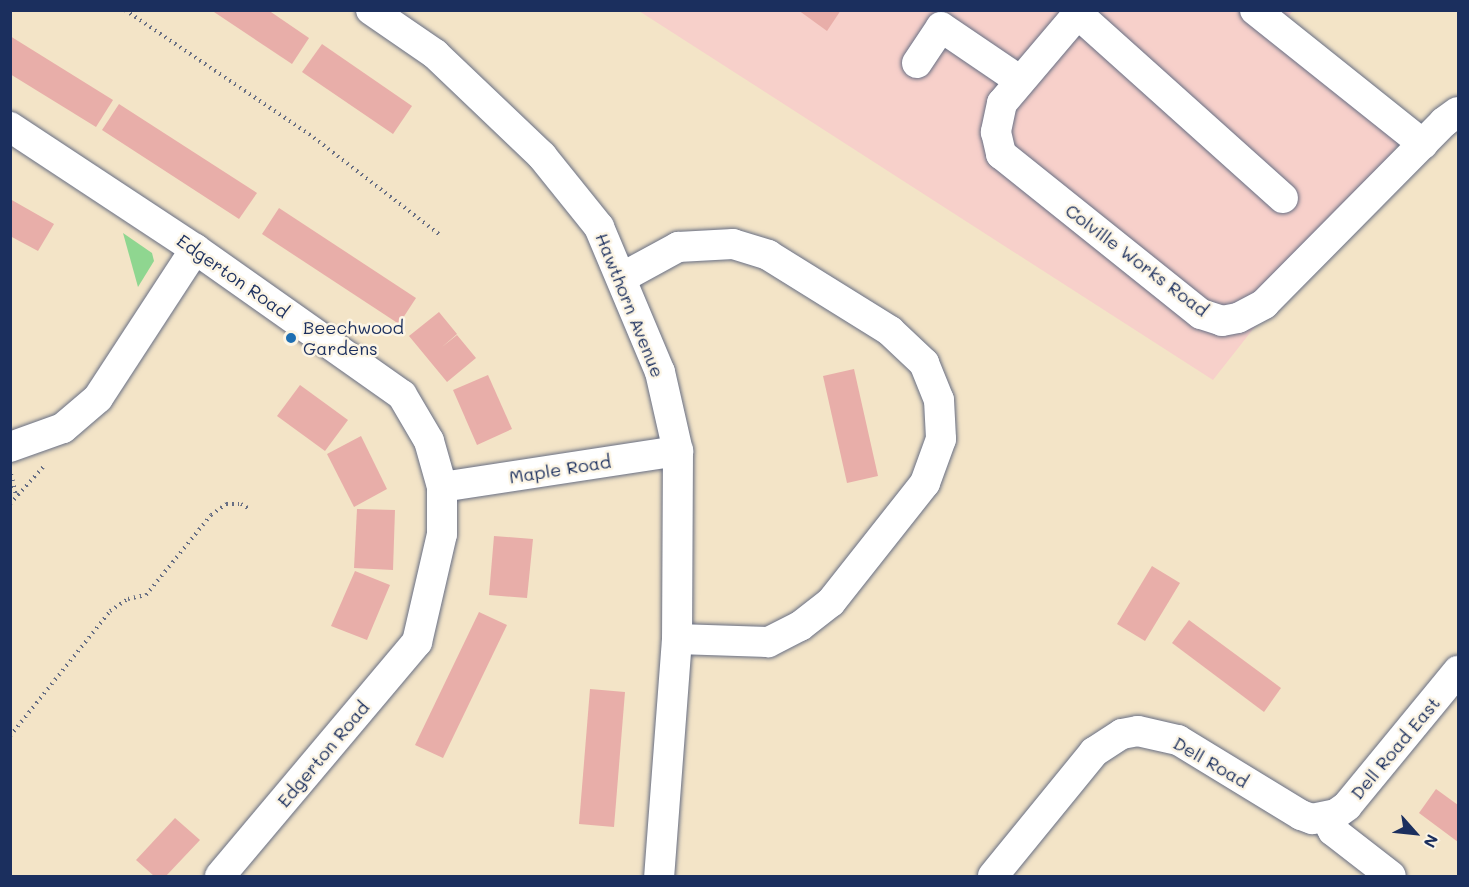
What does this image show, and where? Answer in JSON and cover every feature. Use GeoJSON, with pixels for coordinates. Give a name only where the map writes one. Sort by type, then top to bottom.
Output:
{"type":"FeatureCollection","features":[{"type":"Feature","properties":{"kind":"street","name":"Hawthorn Avenue"},"geometry":{"type":"LineString","coordinates":[[371,10],[435,54],[542,156],[599,227],[623,277],[660,372],[678,452],[677,639],[659,876]]}},
{"type":"Feature","properties":{"kind":"street"},"geometry":{"type":"LineString","coordinates":[[1256,10],[1423,144]]}},
{"type":"Feature","properties":{"kind":"street","name":"Colville Works Road"},"geometry":{"type":"LineString","coordinates":[[1283,198],[1080,13],[1019,80],[1002,103],[996,132],[1001,154],[1201,314],[1221,321],[1238,318],[1264,304],[1423,144],[1458,112]]}},
{"type":"Feature","properties":{"kind":"street"},"geometry":{"type":"LineString","coordinates":[[917,63],[947,19],[1019,80]]}},
{"type":"Feature","properties":{"kind":"street","name":"Edgerton Road"},"geometry":{"type":"LineString","coordinates":[[10,127],[195,249],[402,395],[429,441],[442,487],[442,534],[417,642],[220,876]]}},
{"type":"Feature","properties":{"kind":"street"},"geometry":{"type":"LineString","coordinates":[[623,277],[678,247],[733,244],[768,255],[890,331],[924,363],[939,400],[941,439],[925,483],[831,602],[800,626],[768,642],[677,639]]}},
{"type":"Feature","properties":{"kind":"street"},"geometry":{"type":"LineString","coordinates":[[16,458],[63,428],[98,398],[195,249]]}},
{"type":"Feature","properties":{"kind":"street","name":"Maple Road"},"geometry":{"type":"LineString","coordinates":[[442,487],[678,452]]}},
{"type":"Feature","properties":{"kind":"street","name":"Dell Road East"},"geometry":{"type":"LineString","coordinates":[[1325,817],[1347,806],[1458,672]]}},
{"type":"Feature","properties":{"kind":"street","name":"Dell Road"},"geometry":{"type":"LineString","coordinates":[[993,876],[1094,752],[1130,732],[1178,740],[1301,814],[1312,819],[1325,817]]}},
{"type":"Feature","properties":{"kind":"street"},"geometry":{"type":"LineString","coordinates":[[1325,817],[1333,831],[1390,876]]}},
{"type":"Feature","properties":{"kind":"path"},"geometry":{"type":"LineString","coordinates":[[125,10],[309,134],[439,234]]}},
{"type":"Feature","properties":{"kind":"path"},"geometry":{"type":"LineString","coordinates":[[16,458],[10,473],[17,497]]}},
{"type":"Feature","properties":{"kind":"path"},"geometry":{"type":"LineString","coordinates":[[10,504],[45,465],[33,467]]}},
{"type":"Feature","properties":{"kind":"path"},"geometry":{"type":"LineString","coordinates":[[10,736],[110,611],[128,599],[146,595],[211,515],[226,504],[241,504],[248,508]]}},
{"type":"Feature","properties":{"kind":"shaded area"},"geometry":{"type":"Polygon","coordinates":[[[639,11],[1293,11],[1271,36],[1402,140],[1213,380],[639,11]]]}},
{"type":"Feature","properties":{"kind":"green space"},"geometry":{"type":"Polygon","coordinates":[[[123,233],[152,253],[154,261],[138,287],[123,233]]]}},
{"type":"Feature","properties":{"kind":"building"},"geometry":{"type":"Polygon","coordinates":[[[211,10],[268,10],[309,38],[292,64],[211,10]]]}},
{"type":"Feature","properties":{"kind":"building"},"geometry":{"type":"Polygon","coordinates":[[[798,10],[841,10],[827,31],[798,10]]]}},
{"type":"Feature","properties":{"kind":"building"},"geometry":{"type":"Polygon","coordinates":[[[10,36],[113,100],[96,127],[10,74],[10,36]]]}},
{"type":"Feature","properties":{"kind":"building"},"geometry":{"type":"Polygon","coordinates":[[[322,44],[412,106],[393,134],[302,72],[322,44]]]}},
{"type":"Feature","properties":{"kind":"building"},"geometry":{"type":"Polygon","coordinates":[[[119,104],[257,193],[239,219],[102,130],[119,104]]]}},
{"type":"Feature","properties":{"kind":"building"},"geometry":{"type":"Polygon","coordinates":[[[10,199],[54,224],[38,251],[10,236],[10,199]]]}},
{"type":"Feature","properties":{"kind":"building"},"geometry":{"type":"Polygon","coordinates":[[[279,208],[416,298],[399,324],[262,234],[279,208]]]}},
{"type":"Feature","properties":{"kind":"building"},"geometry":{"type":"Polygon","coordinates":[[[439,312],[457,334],[442,347],[457,335],[476,358],[447,382],[409,336],[439,312]]]}},
{"type":"Feature","properties":{"kind":"building"},"geometry":{"type":"Polygon","coordinates":[[[854,369],[878,476],[847,483],[823,376],[854,369]]]}},
{"type":"Feature","properties":{"kind":"building"},"geometry":{"type":"Polygon","coordinates":[[[488,375],[512,429],[477,445],[453,390],[488,375]]]}},
{"type":"Feature","properties":{"kind":"building"},"geometry":{"type":"Polygon","coordinates":[[[300,385],[348,420],[325,451],[277,416],[300,385]]]}},
{"type":"Feature","properties":{"kind":"building"},"geometry":{"type":"Polygon","coordinates":[[[361,436],[387,489],[354,507],[327,454],[361,436]]]}},
{"type":"Feature","properties":{"kind":"building"},"geometry":{"type":"Polygon","coordinates":[[[357,509],[395,510],[393,570],[354,568],[357,509]]]}},
{"type":"Feature","properties":{"kind":"building"},"geometry":{"type":"Polygon","coordinates":[[[494,536],[533,539],[527,598],[489,595],[494,536]]]}},
{"type":"Feature","properties":{"kind":"building"},"geometry":{"type":"Polygon","coordinates":[[[1152,566],[1180,583],[1145,641],[1117,624],[1152,566]]]}},
{"type":"Feature","properties":{"kind":"building"},"geometry":{"type":"Polygon","coordinates":[[[355,571],[390,585],[367,640],[331,626],[355,571]]]}},
{"type":"Feature","properties":{"kind":"building"},"geometry":{"type":"Polygon","coordinates":[[[479,612],[507,625],[443,758],[415,745],[479,612]]]}},
{"type":"Feature","properties":{"kind":"building"},"geometry":{"type":"Polygon","coordinates":[[[1189,620],[1281,688],[1264,712],[1172,643],[1189,620]]]}},
{"type":"Feature","properties":{"kind":"building"},"geometry":{"type":"Polygon","coordinates":[[[590,689],[625,692],[614,827],[579,824],[590,689]]]}},
{"type":"Feature","properties":{"kind":"building"},"geometry":{"type":"Polygon","coordinates":[[[1436,789],[1458,805],[1458,842],[1419,813],[1436,789]]]}},
{"type":"Feature","properties":{"kind":"building"},"geometry":{"type":"Polygon","coordinates":[[[175,818],[200,840],[166,876],[154,876],[136,860],[175,818]]]}},
{"type":"Feature","properties":{"kind":"place","name":"Beechwood Gardens"},"geometry":{"type":"Point","coordinates":[291,338]}}]}
